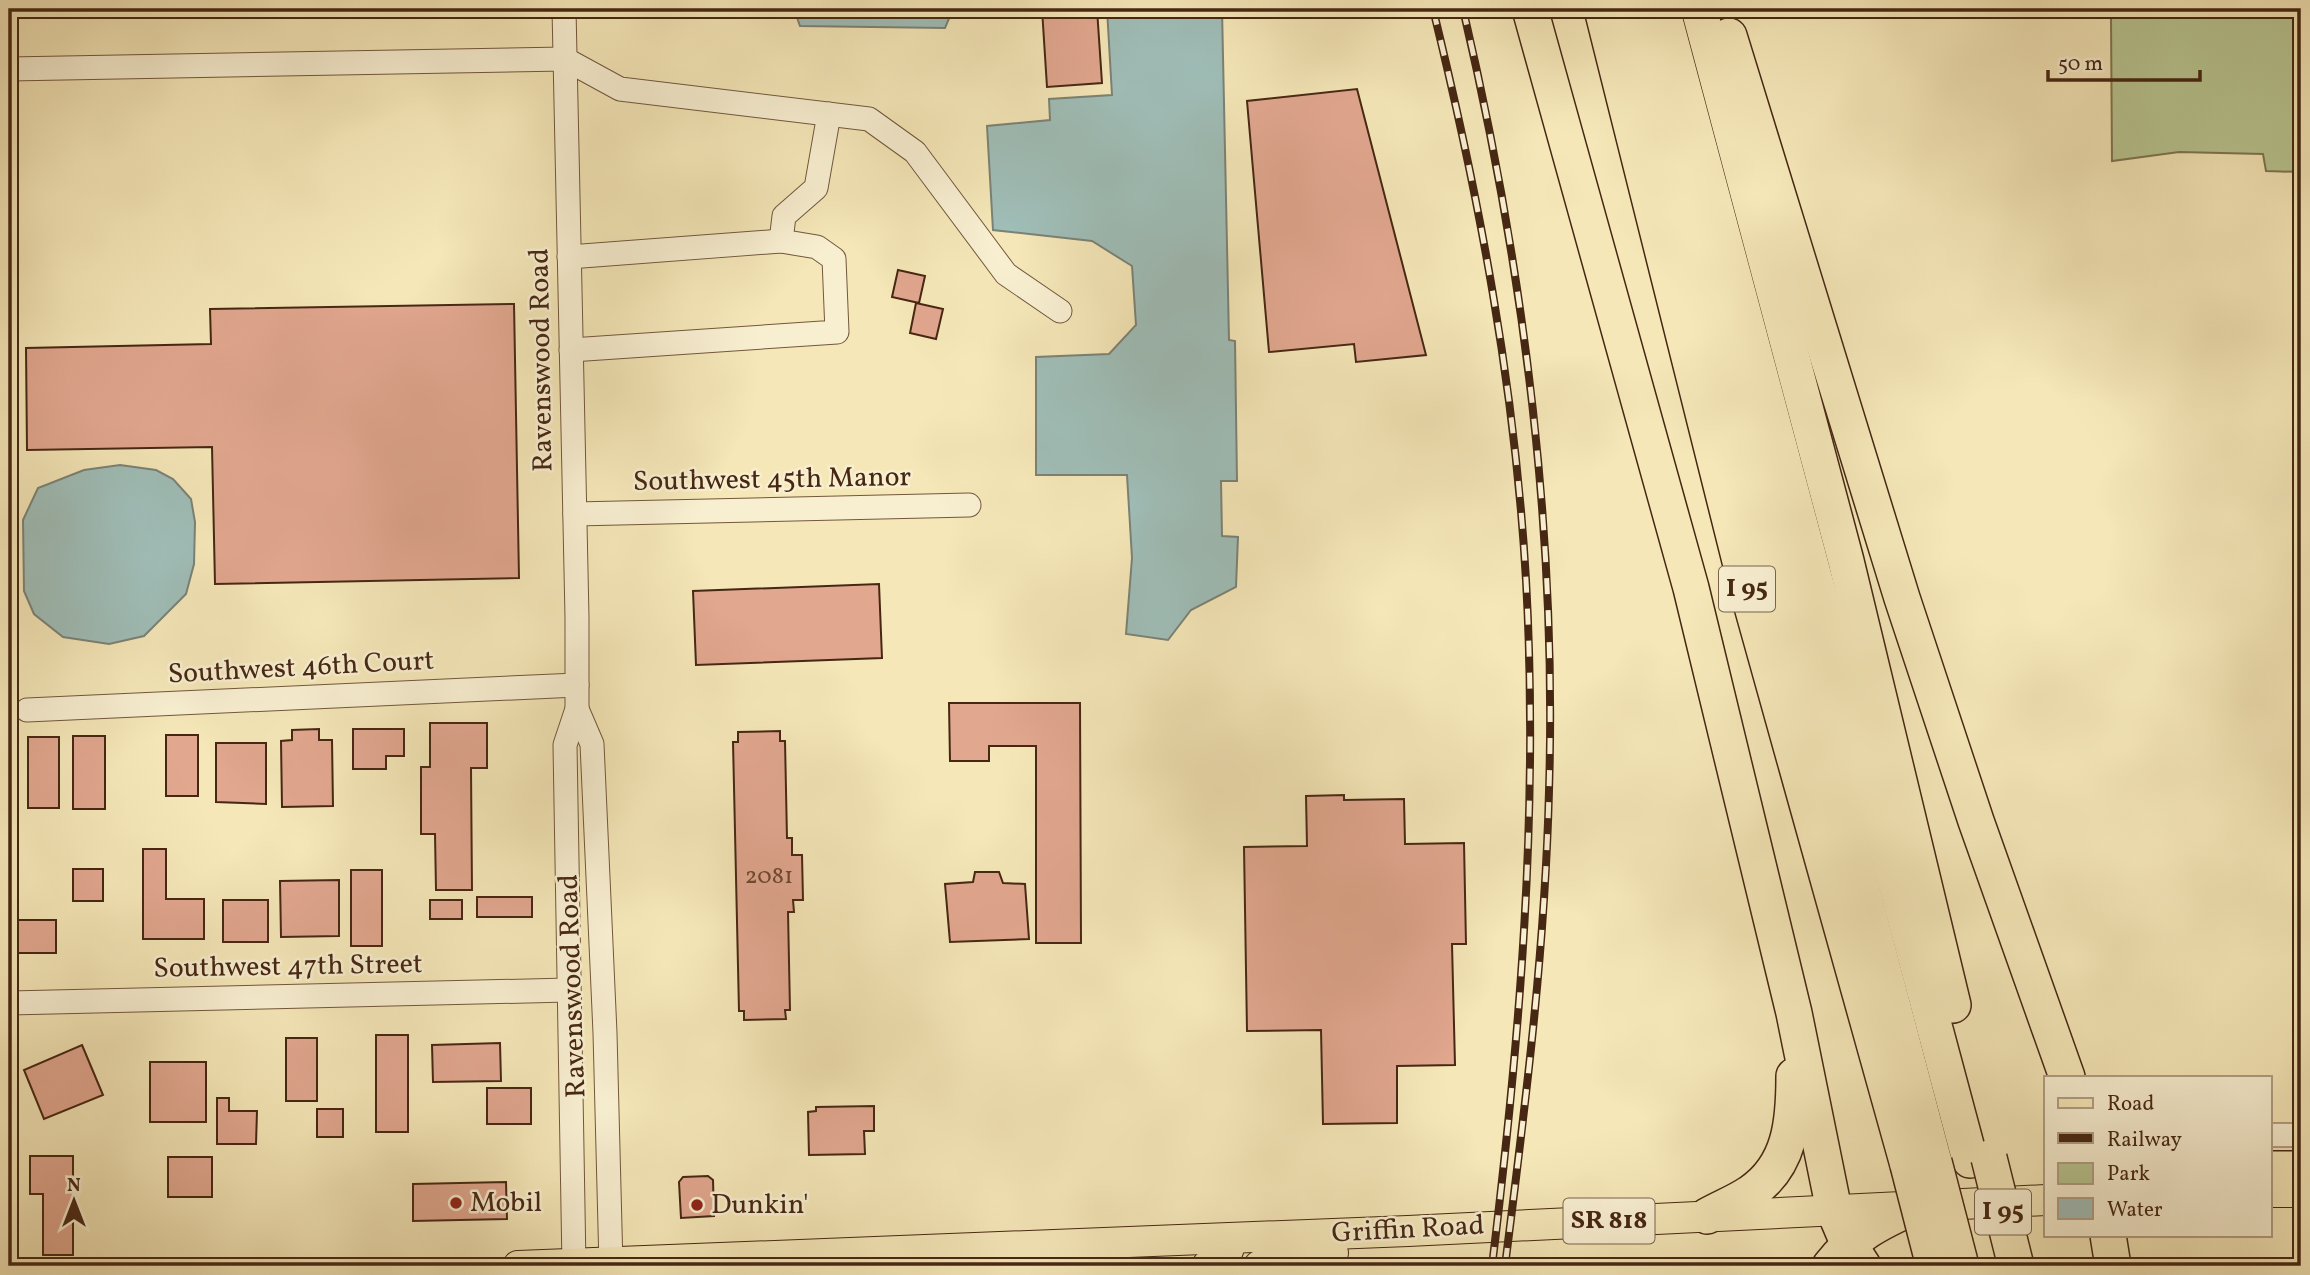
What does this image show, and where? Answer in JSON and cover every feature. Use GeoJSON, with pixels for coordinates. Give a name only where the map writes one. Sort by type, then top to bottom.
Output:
{"type":"FeatureCollection","features":[{"type":"Feature","properties":{"kind":"highway"},"geometry":{"type":"LineString","coordinates":[[1530,9],[1691,588],[1794,1013],[1834,1210],[1847,1258]]}},
{"type":"Feature","properties":{"kind":"highway","name":"I 95"},"geometry":{"type":"LineString","coordinates":[[1602,9],[1746,585],[1921,1163],[1934,1266]]}},
{"type":"Feature","properties":{"kind":"highway"},"geometry":{"type":"LineString","coordinates":[[1629,9],[1921,1163],[1961,1266]]}},
{"type":"Feature","properties":{"kind":"highway"},"geometry":{"type":"LineString","coordinates":[[1662,9],[1980,1159],[1998,1266]]}},
{"type":"Feature","properties":{"kind":"highway","name":"I 95"},"geometry":{"type":"LineString","coordinates":[[1699,9],[1846,561],[1980,1159],[2016,1266]]}},
{"type":"Feature","properties":{"kind":"highway"},"geometry":{"type":"LineString","coordinates":[[1714,9],[1725,24],[1902,598],[1963,782],[2068,1076]]}},
{"type":"Feature","properties":{"kind":"highway"},"geometry":{"type":"LineString","coordinates":[[1707,1216],[1751,1193],[1774,1170],[1788,1143],[1794,1112],[1794,1013]]}},
{"type":"Feature","properties":{"kind":"highway"},"geometry":{"type":"LineString","coordinates":[[2272,1169],[2301,1169]]}},
{"type":"Feature","properties":{"kind":"highway"},"geometry":{"type":"LineString","coordinates":[[1847,1258],[1872,1226],[1915,1206]]}},
{"type":"Feature","properties":{"kind":"highway"},"geometry":{"type":"LineString","coordinates":[[2108,1236],[2113,1266]]}},
{"type":"Feature","properties":{"kind":"main road"},"geometry":{"type":"LineString","coordinates":[[2272,1192],[2301,1192]]}},
{"type":"Feature","properties":{"kind":"main road","name":"Griffin Road"},"geometry":{"type":"LineString","coordinates":[[518,1266],[612,1265],[1408,1231],[2044,1200]]}},
{"type":"Feature","properties":{"kind":"main road"},"geometry":{"type":"LineString","coordinates":[[1259,1266],[1297,1255],[1375,1250],[1408,1231]]}},
{"type":"Feature","properties":{"kind":"main road"},"geometry":{"type":"LineString","coordinates":[[1207,1266],[1220,1262],[1229,1253],[1232,1238]]}},
{"type":"Feature","properties":{"kind":"street","name":"Ravenswood Road"},"geometry":{"type":"LineString","coordinates":[[564,9],[577,685],[577,709],[565,745],[574,1265]]}},
{"type":"Feature","properties":{"kind":"street"},"geometry":{"type":"LineString","coordinates":[[9,69],[565,59],[620,89],[869,119],[915,152],[1006,274],[1060,311]]}},
{"type":"Feature","properties":{"kind":"street"},"geometry":{"type":"LineString","coordinates":[[781,241],[785,216],[816,188],[829,114]]}},
{"type":"Feature","properties":{"kind":"street"},"geometry":{"type":"LineString","coordinates":[[569,257],[781,241],[817,247],[834,259],[837,332],[571,350]]}},
{"type":"Feature","properties":{"kind":"street","name":"Southwest 45th Manor"},"geometry":{"type":"LineString","coordinates":[[575,514],[970,505]]}},
{"type":"Feature","properties":{"kind":"street","name":"Southwest 46th Court"},"geometry":{"type":"LineString","coordinates":[[27,710],[577,685]]}},
{"type":"Feature","properties":{"kind":"street","name":"Ravenswood Road"},"geometry":{"type":"LineString","coordinates":[[577,709],[592,744],[606,1033],[612,1265]]}},
{"type":"Feature","properties":{"kind":"street","name":"Southwest 47th Street"},"geometry":{"type":"LineString","coordinates":[[10,1003],[568,990]]}},
{"type":"Feature","properties":{"kind":"street"},"geometry":{"type":"LineString","coordinates":[[2272,1135],[2301,1135]]}},
{"type":"Feature","properties":{"kind":"green space"},"geometry":{"type":"Polygon","coordinates":[[[2057,9],[2301,9],[2301,172],[2266,171],[2263,154],[2179,152],[2112,161],[2111,17],[2057,9]]]}},
{"type":"Feature","properties":{"kind":"water"},"geometry":{"type":"Polygon","coordinates":[[[794,9],[953,9],[945,28],[800,26],[794,9]]]}},
{"type":"Feature","properties":{"kind":"water"},"geometry":{"type":"Polygon","coordinates":[[[1107,9],[1222,9],[1229,340],[1235,341],[1237,481],[1221,481],[1222,536],[1238,537],[1236,587],[1191,610],[1168,640],[1126,634],[1132,558],[1127,475],[1036,475],[1036,357],[1109,354],[1136,325],[1132,266],[1092,241],[993,230],[987,126],[1050,120],[1049,99],[1112,95],[1107,9]]]}},
{"type":"Feature","properties":{"kind":"water"},"geometry":{"type":"Polygon","coordinates":[[[120,465],[156,470],[173,479],[191,499],[195,522],[194,564],[186,594],[144,636],[109,644],[63,637],[34,614],[24,591],[23,520],[38,488],[84,470],[120,465]]]}},
{"type":"Feature","properties":{"kind":"building"},"geometry":{"type":"Polygon","coordinates":[[[1042,9],[1097,9],[1102,83],[1047,87],[1042,9]]]}},
{"type":"Feature","properties":{"kind":"building"},"geometry":{"type":"Polygon","coordinates":[[[1357,89],[1426,355],[1356,362],[1354,344],[1269,352],[1247,101],[1357,89]]]}},
{"type":"Feature","properties":{"kind":"building"},"geometry":{"type":"Polygon","coordinates":[[[898,270],[925,276],[919,303],[892,297],[898,270]]]}},
{"type":"Feature","properties":{"kind":"building"},"geometry":{"type":"Polygon","coordinates":[[[916,303],[943,309],[936,339],[910,333],[916,303]]]}},
{"type":"Feature","properties":{"kind":"building"},"geometry":{"type":"Polygon","coordinates":[[[514,304],[519,578],[215,584],[212,447],[27,450],[26,348],[211,344],[210,309],[514,304]]]}},
{"type":"Feature","properties":{"kind":"building"},"geometry":{"type":"Polygon","coordinates":[[[879,584],[882,658],[696,665],[693,591],[879,584]]]}},
{"type":"Feature","properties":{"kind":"building"},"geometry":{"type":"Polygon","coordinates":[[[949,703],[1080,703],[1081,943],[1036,943],[1036,746],[989,746],[989,761],[950,761],[949,703]]]}},
{"type":"Feature","properties":{"kind":"building"},"geometry":{"type":"Polygon","coordinates":[[[430,723],[487,723],[487,768],[471,768],[472,890],[436,890],[435,834],[421,834],[421,767],[430,767],[430,723]]]}},
{"type":"Feature","properties":{"kind":"building"},"geometry":{"type":"Polygon","coordinates":[[[319,729],[319,740],[332,740],[333,806],[282,807],[281,741],[292,740],[292,730],[319,729]]]}},
{"type":"Feature","properties":{"kind":"building"},"geometry":{"type":"Polygon","coordinates":[[[353,729],[404,729],[404,756],[386,756],[386,769],[353,769],[353,729]]]}},
{"type":"Feature","properties":{"kind":"building"},"geometry":{"type":"Polygon","coordinates":[[[780,731],[780,741],[785,741],[787,838],[792,838],[792,855],[802,855],[803,900],[793,900],[794,912],[788,912],[790,1010],[785,1010],[786,1019],[744,1020],[744,1011],[739,1011],[733,742],[738,742],[738,732],[780,731]]]}},
{"type":"Feature","properties":{"kind":"building"},"geometry":{"type":"Polygon","coordinates":[[[166,735],[198,735],[198,796],[166,796],[166,735]]]}},
{"type":"Feature","properties":{"kind":"building"},"geometry":{"type":"Polygon","coordinates":[[[73,736],[105,736],[105,809],[73,809],[73,736]]]}},
{"type":"Feature","properties":{"kind":"building"},"geometry":{"type":"Polygon","coordinates":[[[28,737],[59,737],[59,808],[28,808],[28,737]]]}},
{"type":"Feature","properties":{"kind":"building"},"geometry":{"type":"Polygon","coordinates":[[[216,743],[266,743],[266,804],[216,802],[216,743]]]}},
{"type":"Feature","properties":{"kind":"building"},"geometry":{"type":"Polygon","coordinates":[[[1344,795],[1344,800],[1404,799],[1405,844],[1464,843],[1466,944],[1452,944],[1455,1065],[1397,1066],[1397,1123],[1323,1124],[1321,1030],[1247,1031],[1244,847],[1307,846],[1306,796],[1344,795]]]}},
{"type":"Feature","properties":{"kind":"building"},"geometry":{"type":"Polygon","coordinates":[[[143,849],[166,849],[166,899],[204,899],[204,939],[143,939],[143,849]]]}},
{"type":"Feature","properties":{"kind":"building"},"geometry":{"type":"Polygon","coordinates":[[[73,869],[103,869],[103,901],[73,901],[73,869]]]}},
{"type":"Feature","properties":{"kind":"building"},"geometry":{"type":"Polygon","coordinates":[[[351,870],[382,870],[382,946],[351,946],[351,870]]]}},
{"type":"Feature","properties":{"kind":"building"},"geometry":{"type":"Polygon","coordinates":[[[975,872],[999,872],[1003,883],[1025,884],[1029,939],[950,942],[945,884],[973,882],[975,872]]]}},
{"type":"Feature","properties":{"kind":"building"},"geometry":{"type":"Polygon","coordinates":[[[339,880],[339,936],[281,937],[280,881],[339,880]]]}},
{"type":"Feature","properties":{"kind":"building"},"geometry":{"type":"Polygon","coordinates":[[[477,897],[532,897],[532,917],[477,917],[477,897]]]}},
{"type":"Feature","properties":{"kind":"building"},"geometry":{"type":"Polygon","coordinates":[[[223,900],[268,900],[268,942],[223,942],[223,900]]]}},
{"type":"Feature","properties":{"kind":"building"},"geometry":{"type":"Polygon","coordinates":[[[430,900],[462,900],[462,919],[430,919],[430,900]]]}},
{"type":"Feature","properties":{"kind":"building"},"geometry":{"type":"Polygon","coordinates":[[[16,920],[56,920],[56,953],[16,953],[16,920]]]}},
{"type":"Feature","properties":{"kind":"building"},"geometry":{"type":"Polygon","coordinates":[[[376,1035],[408,1035],[408,1132],[376,1132],[376,1035]]]}},
{"type":"Feature","properties":{"kind":"building"},"geometry":{"type":"Polygon","coordinates":[[[286,1038],[317,1038],[317,1101],[286,1101],[286,1038]]]}},
{"type":"Feature","properties":{"kind":"building"},"geometry":{"type":"Polygon","coordinates":[[[500,1043],[501,1081],[433,1082],[432,1045],[500,1043]]]}},
{"type":"Feature","properties":{"kind":"building"},"geometry":{"type":"Polygon","coordinates":[[[82,1045],[103,1095],[44,1119],[24,1070],[82,1045]]]}},
{"type":"Feature","properties":{"kind":"building"},"geometry":{"type":"Polygon","coordinates":[[[150,1062],[206,1062],[206,1122],[150,1122],[150,1062]]]}},
{"type":"Feature","properties":{"kind":"building"},"geometry":{"type":"Polygon","coordinates":[[[487,1088],[531,1088],[531,1124],[487,1124],[487,1088]]]}},
{"type":"Feature","properties":{"kind":"building"},"geometry":{"type":"Polygon","coordinates":[[[217,1098],[229,1098],[229,1111],[257,1111],[256,1144],[217,1144],[217,1098]]]}},
{"type":"Feature","properties":{"kind":"building"},"geometry":{"type":"Polygon","coordinates":[[[874,1106],[874,1131],[864,1131],[865,1154],[809,1155],[808,1112],[816,1111],[816,1107],[874,1106]]]}},
{"type":"Feature","properties":{"kind":"building"},"geometry":{"type":"Polygon","coordinates":[[[317,1109],[343,1109],[343,1137],[317,1137],[317,1109]]]}},
{"type":"Feature","properties":{"kind":"building"},"geometry":{"type":"Polygon","coordinates":[[[30,1156],[73,1156],[73,1255],[43,1255],[43,1194],[30,1194],[30,1156]]]}},
{"type":"Feature","properties":{"kind":"building"},"geometry":{"type":"Polygon","coordinates":[[[168,1157],[212,1157],[212,1197],[168,1197],[168,1157]]]}},
{"type":"Feature","properties":{"kind":"building","name":"Dunkin'"},"geometry":{"type":"Polygon","coordinates":[[[708,1176],[713,1180],[714,1216],[681,1218],[679,1182],[683,1177],[708,1176]]]}},
{"type":"Feature","properties":{"kind":"building"},"geometry":{"type":"Polygon","coordinates":[[[506,1182],[507,1219],[413,1221],[413,1184],[506,1182]]]}},
{"type":"Feature","properties":{"kind":"railway"},"geometry":{"type":"LineString","coordinates":[[1433,9],[1450,79],[1493,292],[1513,436],[1526,580],[1530,752],[1524,924],[1511,1095],[1492,1266]]}},
{"type":"Feature","properties":{"kind":"railway"},"geometry":{"type":"LineString","coordinates":[[1463,9],[1503,202],[1519,300],[1532,397],[1547,594],[1550,692],[1547,851],[1539,970],[1505,1266]]}},
{"type":"Feature","properties":{"kind":"place","name":"Mobil"},"geometry":{"type":"Point","coordinates":[456,1203]}},
{"type":"Feature","properties":{"kind":"place","name":"Dunkin'"},"geometry":{"type":"Point","coordinates":[697,1205]}}]}
